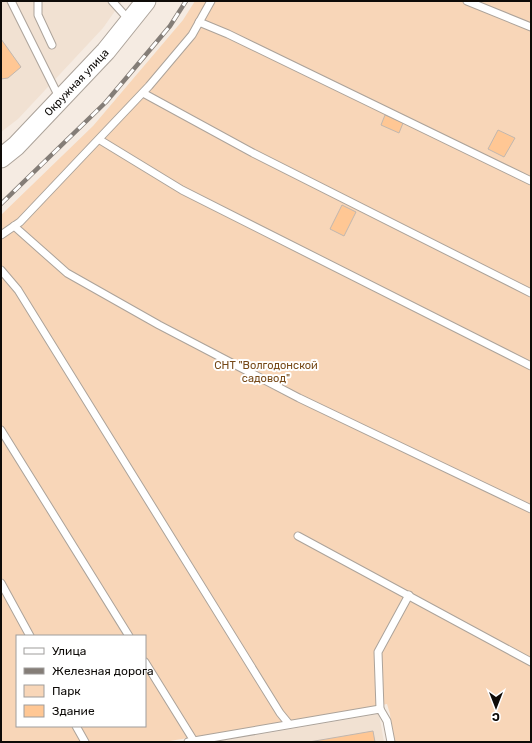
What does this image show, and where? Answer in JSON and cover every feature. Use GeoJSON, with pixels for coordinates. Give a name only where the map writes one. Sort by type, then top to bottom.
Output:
{"type":"FeatureCollection","features":[{"type":"Feature","properties":{"kind":"main road","name":"Окружная улица"},"geometry":{"type":"LineString","coordinates":[[1,158],[16,146],[106,51],[146,1]]}},
{"type":"Feature","properties":{"kind":"lane"},"geometry":{"type":"LineString","coordinates":[[11,1],[60,98]]}},
{"type":"Feature","properties":{"kind":"lane"},"geometry":{"type":"LineString","coordinates":[[38,1],[38,15],[52,45]]}},
{"type":"Feature","properties":{"kind":"lane"},"geometry":{"type":"LineString","coordinates":[[112,1],[130,21]]}},
{"type":"Feature","properties":{"kind":"lane"},"geometry":{"type":"LineString","coordinates":[[1,235],[20,222],[100,140],[143,93],[192,34],[211,1]]}},
{"type":"Feature","properties":{"kind":"lane"},"geometry":{"type":"LineString","coordinates":[[467,1],[531,27]]}},
{"type":"Feature","properties":{"kind":"lane"},"geometry":{"type":"LineString","coordinates":[[199,22],[228,34],[531,181]]}},
{"type":"Feature","properties":{"kind":"lane"},"geometry":{"type":"LineString","coordinates":[[143,93],[253,153],[531,293]]}},
{"type":"Feature","properties":{"kind":"lane"},"geometry":{"type":"LineString","coordinates":[[100,140],[182,190],[531,366]]}},
{"type":"Feature","properties":{"kind":"lane"},"geometry":{"type":"LineString","coordinates":[[14,226],[67,273],[159,325],[298,398],[531,509]]}},
{"type":"Feature","properties":{"kind":"lane"},"geometry":{"type":"LineString","coordinates":[[1,270],[18,290],[142,493],[280,713],[289,724]]}},
{"type":"Feature","properties":{"kind":"lane"},"geometry":{"type":"LineString","coordinates":[[1,430],[128,635]]}},
{"type":"Feature","properties":{"kind":"lane"},"geometry":{"type":"LineString","coordinates":[[298,536],[531,662]]}},
{"type":"Feature","properties":{"kind":"lane"},"geometry":{"type":"LineString","coordinates":[[1,583],[29,635]]}},
{"type":"Feature","properties":{"kind":"lane"},"geometry":{"type":"LineString","coordinates":[[391,742],[387,720],[380,709],[378,652],[409,595]]}},
{"type":"Feature","properties":{"kind":"lane"},"geometry":{"type":"LineString","coordinates":[[146,664],[191,741],[380,709]]}},
{"type":"Feature","properties":{"kind":"lane"},"geometry":{"type":"LineString","coordinates":[[77,727],[85,742]]}},
{"type":"Feature","properties":{"kind":"shaded area"},"geometry":{"type":"Polygon","coordinates":[[[1,1],[122,1],[103,28],[18,119],[1,132],[1,1]]]}},
{"type":"Feature","properties":{"kind":"shaded area"},"geometry":{"type":"Polygon","coordinates":[[[379,714],[384,742],[216,742],[379,714]]]}},
{"type":"Feature","properties":{"kind":"green space","name":"СНТ \"Волгодонской садовод\""},"geometry":{"type":"Polygon","coordinates":[[[195,1],[531,1],[531,742],[393,742],[390,714],[387,704],[296,721],[163,742],[1,742],[1,215],[93,126],[183,20],[195,1]]]}},
{"type":"Feature","properties":{"kind":"building"},"geometry":{"type":"Polygon","coordinates":[[[1,39],[21,67],[8,78],[1,79],[1,39]]]}},
{"type":"Feature","properties":{"kind":"building"},"geometry":{"type":"Polygon","coordinates":[[[385,115],[403,123],[399,133],[381,125],[385,115]]]}},
{"type":"Feature","properties":{"kind":"building"},"geometry":{"type":"Polygon","coordinates":[[[498,130],[515,138],[504,157],[488,149],[498,130]]]}},
{"type":"Feature","properties":{"kind":"building"},"geometry":{"type":"Polygon","coordinates":[[[342,205],[356,212],[344,236],[330,229],[342,205]]]}},
{"type":"Feature","properties":{"kind":"building"},"geometry":{"type":"Polygon","coordinates":[[[373,731],[375,742],[309,742],[373,731]]]}},
{"type":"Feature","properties":{"kind":"railway"},"geometry":{"type":"LineString","coordinates":[[1,204],[106,102],[170,26],[186,1]]}}]}
